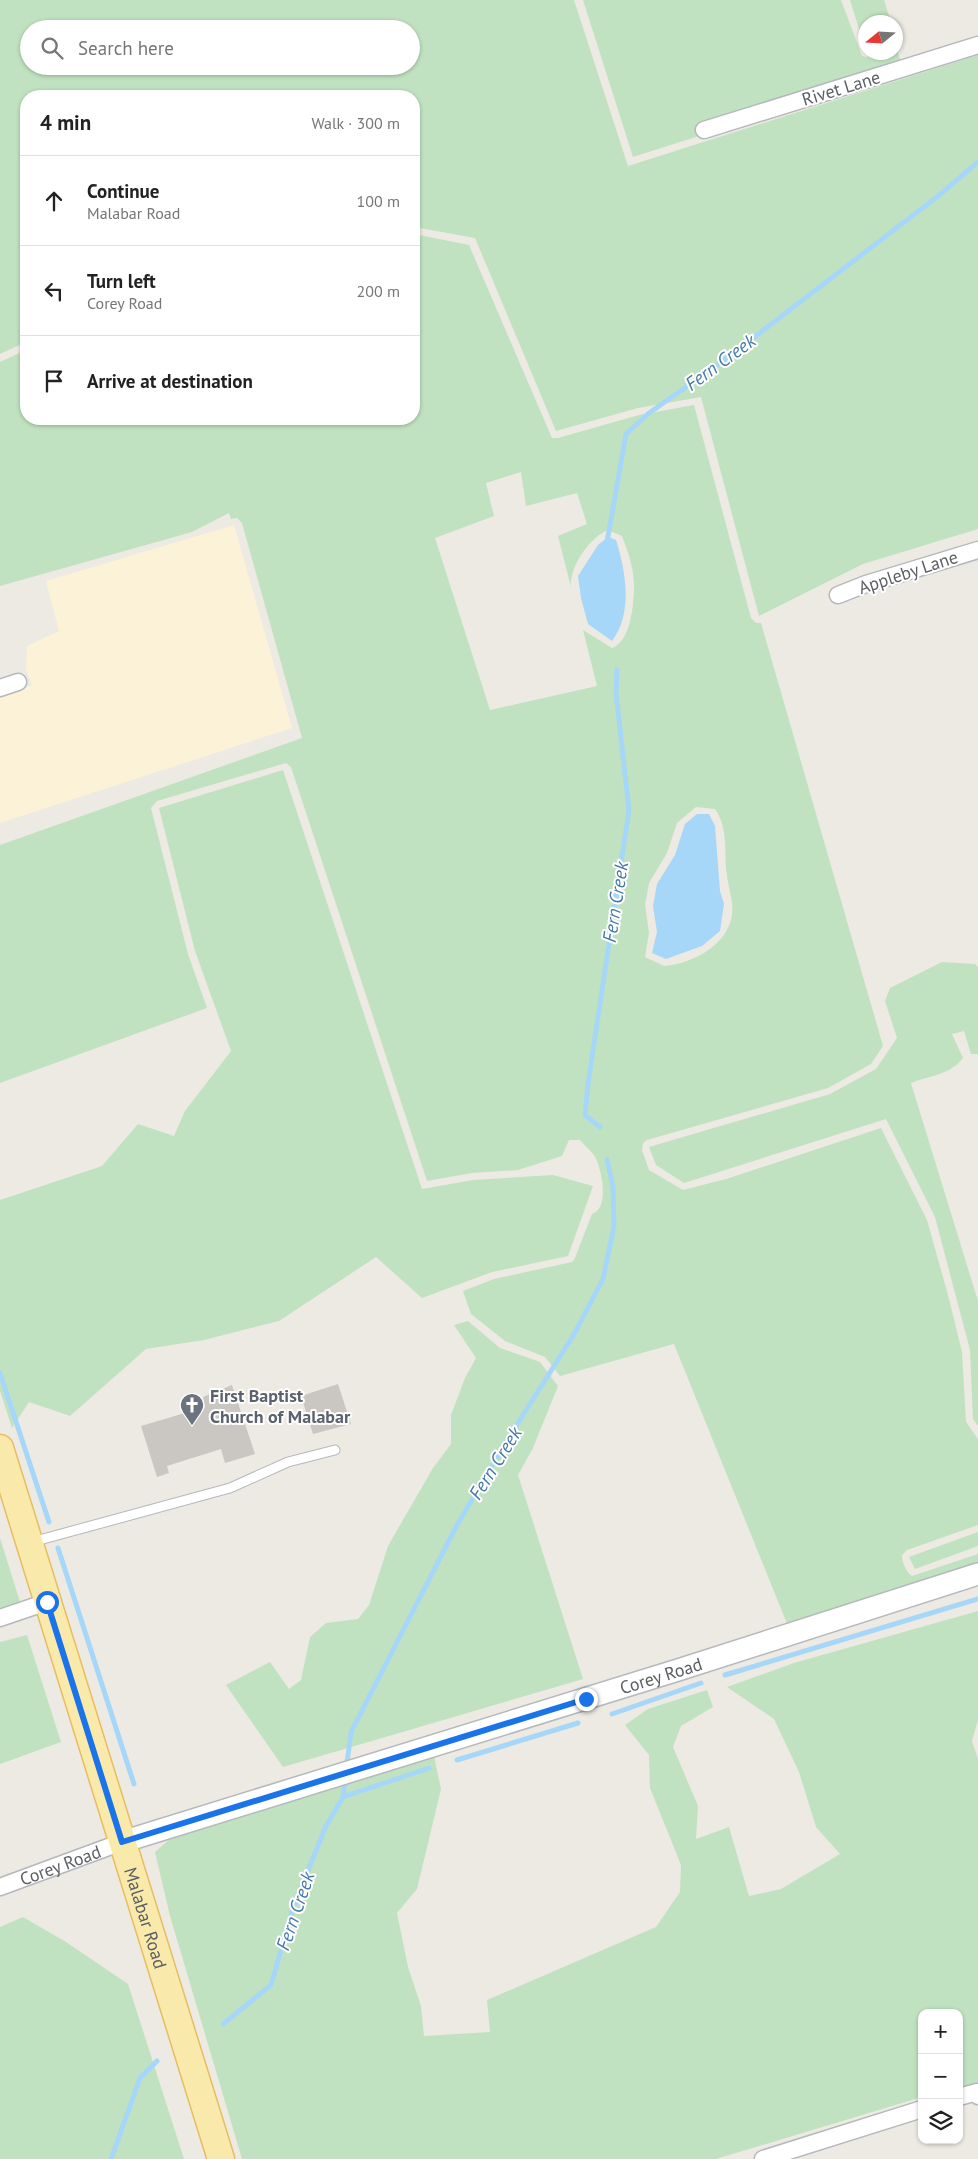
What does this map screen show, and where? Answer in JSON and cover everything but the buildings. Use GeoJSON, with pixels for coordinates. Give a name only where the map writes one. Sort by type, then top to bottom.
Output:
{"type":"FeatureCollection","features":[{"type":"Feature","properties":{"kind":"main road","name":"Malabar Road"},"geometry":{"type":"LineString","coordinates":[[0,1448],[221,2159]]}},
{"type":"Feature","properties":{"kind":"street","name":"Rivet Lane"},"geometry":{"type":"LineString","coordinates":[[704,130],[978,45]]}},
{"type":"Feature","properties":{"kind":"street","name":"Appleby Lane"},"geometry":{"type":"LineString","coordinates":[[838,595],[866,584],[978,550]]}},
{"type":"Feature","properties":{"kind":"street"},"geometry":{"type":"LineString","coordinates":[[0,688],[18,682]]}},
{"type":"Feature","properties":{"kind":"street","name":"Corey Road"},"geometry":{"type":"LineString","coordinates":[[0,1887],[122,1842],[678,1670],[978,1574]]}},
{"type":"Feature","properties":{"kind":"street"},"geometry":{"type":"LineString","coordinates":[[0,1618],[47,1602]]}},
{"type":"Feature","properties":{"kind":"street"},"geometry":{"type":"LineString","coordinates":[[963,2097],[977,2092],[978,2096]]}},
{"type":"Feature","properties":{"kind":"street"},"geometry":{"type":"LineString","coordinates":[[763,2159],[918,2110]]}},
{"type":"Feature","properties":{"kind":"lane"},"geometry":{"type":"LineString","coordinates":[[29,1542],[75,1528],[230,1488],[288,1462],[335,1450]]}},
{"type":"Feature","properties":{"kind":"shaded area"},"geometry":{"type":"Polygon","coordinates":[[[234,525],[292,728],[0,823],[0,693],[16,692],[32,685],[26,670],[27,646],[59,631],[46,581],[234,525]]]}},
{"type":"Feature","properties":{"kind":"green space"},"geometry":{"type":"Polygon","coordinates":[[[0,0],[574,0],[628,166],[978,55],[978,529],[863,564],[759,616],[701,397],[638,408],[556,431],[475,238],[420,228],[420,90],[20,90],[20,345],[0,354],[0,0]]]}},
{"type":"Feature","properties":{"kind":"green space"},"geometry":{"type":"Polygon","coordinates":[[[583,0],[841,0],[858,45],[858,60],[903,60],[919,63],[978,47],[633,157],[583,0]]]}},
{"type":"Feature","properties":{"kind":"green space"},"geometry":{"type":"Polygon","coordinates":[[[850,0],[884,0],[889,15],[858,15],[858,26],[850,0]]]}},
{"type":"Feature","properties":{"kind":"green space"},"geometry":{"type":"Polygon","coordinates":[[[420,235],[469,245],[552,438],[558,438],[639,415],[694,405],[751,618],[756,623],[761,623],[883,1046],[871,1064],[828,1088],[647,1140],[643,1143],[642,1150],[649,1170],[683,1190],[726,1179],[881,1128],[927,1220],[962,1352],[966,1422],[978,1439],[978,1525],[907,1550],[902,1555],[903,1561],[906,1569],[912,1576],[978,1554],[978,1565],[788,1626],[674,1344],[560,1376],[545,1357],[505,1341],[471,1314],[463,1291],[494,1279],[572,1262],[592,1214],[598,1210],[601,1204],[603,1187],[600,1169],[594,1155],[580,1140],[569,1140],[562,1156],[518,1170],[472,1173],[427,1181],[291,767],[286,763],[157,801],[151,808],[188,954],[207,1008],[0,1083],[0,845],[302,738],[242,523],[237,518],[231,519],[229,513],[192,532],[0,586],[0,362],[20,353],[20,425],[420,425],[420,235]],[[521,472],[486,483],[494,516],[435,538],[490,710],[597,686],[583,630],[612,648],[623,638],[632,611],[634,593],[633,573],[622,536],[608,530],[594,539],[577,562],[571,579],[571,587],[558,536],[587,524],[577,493],[526,506],[521,472]],[[696,807],[677,823],[667,853],[649,883],[645,905],[649,933],[645,957],[664,966],[689,960],[712,947],[728,928],[732,916],[732,902],[726,872],[725,837],[722,823],[715,809],[696,807]]]}},
{"type":"Feature","properties":{"kind":"green space"},"geometry":{"type":"Polygon","coordinates":[[[283,770],[422,1189],[473,1180],[553,1175],[593,1186],[568,1256],[492,1272],[422,1298],[376,1257],[279,1321],[204,1340],[146,1349],[70,1416],[29,1402],[12,1428],[0,1391],[0,1200],[102,1166],[138,1124],[174,1136],[185,1111],[231,1051],[195,951],[159,808],[283,770]]]}},
{"type":"Feature","properties":{"kind":"green space"},"geometry":{"type":"Polygon","coordinates":[[[942,962],[975,964],[978,967],[978,1054],[971,1054],[964,1031],[952,1034],[963,1058],[958,1064],[946,1072],[911,1083],[978,1301],[978,1426],[973,1419],[970,1350],[935,1217],[886,1119],[684,1183],[656,1165],[649,1147],[830,1094],[876,1069],[897,1038],[885,1001],[890,988],[942,962]]]}},
{"type":"Feature","properties":{"kind":"green space"},"geometry":{"type":"Polygon","coordinates":[[[468,1321],[500,1348],[540,1362],[558,1386],[533,1448],[518,1475],[583,1679],[283,1767],[226,1685],[270,1662],[289,1689],[301,1680],[310,1637],[326,1623],[358,1619],[369,1605],[388,1546],[433,1468],[451,1444],[451,1415],[465,1378],[476,1358],[454,1325],[468,1321]]]}},
{"type":"Feature","properties":{"kind":"green space"},"geometry":{"type":"Polygon","coordinates":[[[978,1532],[978,1546],[915,1569],[909,1557],[978,1532]]]}},
{"type":"Feature","properties":{"kind":"green space"},"geometry":{"type":"Polygon","coordinates":[[[0,1538],[20,1602],[0,1610],[0,1538]]]}},
{"type":"Feature","properties":{"kind":"green space"},"geometry":{"type":"Polygon","coordinates":[[[978,1611],[978,1720],[972,1741],[978,1759],[978,2085],[963,2088],[963,2009],[918,2009],[918,2098],[716,2159],[242,2159],[170,1916],[155,1852],[172,1837],[434,1756],[441,1789],[417,1889],[397,1913],[408,1967],[421,2006],[424,2036],[490,2032],[487,2000],[656,1927],[680,1892],[681,1865],[650,1788],[649,1755],[625,1725],[648,1709],[707,1690],[713,1707],[681,1726],[673,1747],[698,1806],[696,1839],[729,1827],[749,1896],[781,1889],[840,1854],[816,1827],[799,1772],[774,1719],[727,1687],[794,1663],[978,1611]]]}},
{"type":"Feature","properties":{"kind":"green space"},"geometry":{"type":"Polygon","coordinates":[[[27,1635],[61,1742],[0,1764],[0,1642],[27,1635]]]}},
{"type":"Feature","properties":{"kind":"green space"},"geometry":{"type":"Polygon","coordinates":[[[23,1917],[66,1942],[128,1984],[184,2159],[0,2159],[0,1927],[23,1917]]]}},
{"type":"Feature","properties":{"kind":"water"},"geometry":{"type":"Polygon","coordinates":[[[608,537],[616,540],[623,565],[626,592],[623,618],[619,630],[612,641],[588,624],[581,598],[578,576],[598,545],[608,537]]]}},
{"type":"Feature","properties":{"kind":"water"},"geometry":{"type":"Polygon","coordinates":[[[697,814],[709,814],[715,826],[720,891],[724,904],[720,931],[702,946],[666,959],[652,953],[657,932],[653,906],[657,884],[675,855],[685,824],[697,814]]]}},
{"type":"Feature","properties":{"kind":"waterway","name":"Fern Creek"},"geometry":{"type":"LineString","coordinates":[[607,542],[626,434],[649,413],[723,361],[937,197],[978,162]]}},
{"type":"Feature","properties":{"kind":"waterway","name":"Fern Creek"},"geometry":{"type":"LineString","coordinates":[[600,1127],[585,1115],[629,810],[616,693],[617,670]]}},
{"type":"Feature","properties":{"kind":"waterway","name":"Fern Creek"},"geometry":{"type":"LineString","coordinates":[[347,1763],[351,1732],[457,1525],[511,1434],[573,1336],[603,1279],[614,1226],[613,1187],[607,1159]]}},
{"type":"Feature","properties":{"kind":"waterway"},"geometry":{"type":"LineString","coordinates":[[0,1373],[49,1522]]}},
{"type":"Feature","properties":{"kind":"waterway"},"geometry":{"type":"LineString","coordinates":[[58,1548],[134,1784]]}},
{"type":"Feature","properties":{"kind":"waterway"},"geometry":{"type":"LineString","coordinates":[[725,1675],[978,1599]]}},
{"type":"Feature","properties":{"kind":"waterway"},"geometry":{"type":"LineString","coordinates":[[612,1714],[701,1683]]}},
{"type":"Feature","properties":{"kind":"waterway"},"geometry":{"type":"LineString","coordinates":[[457,1760],[578,1723]]}},
{"type":"Feature","properties":{"kind":"waterway"},"geometry":{"type":"LineString","coordinates":[[343,1797],[429,1768]]}},
{"type":"Feature","properties":{"kind":"waterway","name":"Fern Creek"},"geometry":{"type":"LineString","coordinates":[[223,2024],[271,1985],[294,1905],[326,1826],[343,1797],[345,1782]]}},
{"type":"Feature","properties":{"kind":"waterway","name":"Fern Creek"},"geometry":{"type":"LineString","coordinates":[[111,2159],[140,2078],[157,2061]]}},
{"type":"Feature","properties":{"kind":"place","name":"First Baptist Church of Malabar"},"geometry":{"type":"Point","coordinates":[192,1426]}},
{"type":"Feature","properties":{"kind":"route"},"geometry":{"type":"LineString","coordinates":[[47,1602],[122,1842],[586,1699]]}}]}
